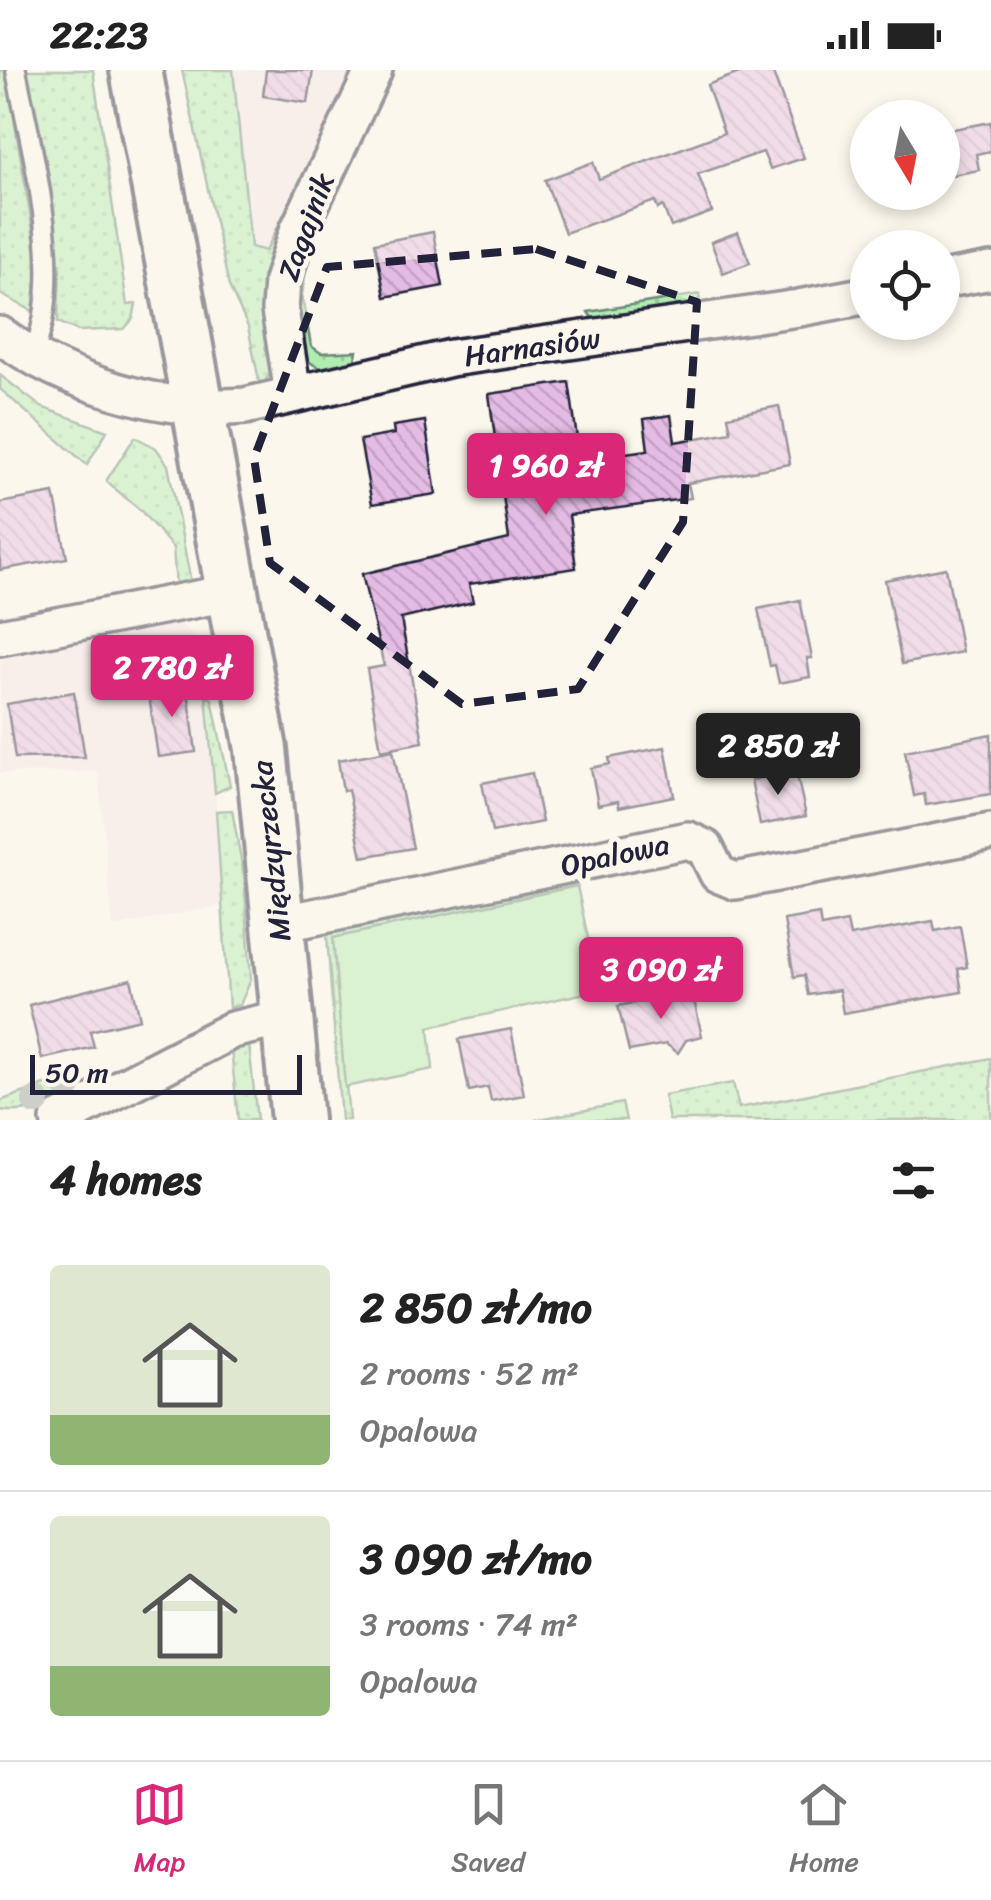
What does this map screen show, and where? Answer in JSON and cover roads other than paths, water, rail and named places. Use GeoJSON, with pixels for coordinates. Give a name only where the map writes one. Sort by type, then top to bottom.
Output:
{"type":"FeatureCollection","features":[{"type":"Feature","properties":{"kind":"main road","name":"Międzyrzecka"},"geometry":{"type":"LineString","coordinates":[[136,70],[261,749],[297,1120]]}},
{"type":"Feature","properties":{"kind":"street","name":"Zagajnik"},"geometry":{"type":"LineString","coordinates":[[293,394],[280,310],[282,281],[298,231],[374,70]]}},
{"type":"Feature","properties":{"kind":"street"},"geometry":{"type":"LineString","coordinates":[[960,277],[991,271]]}},
{"type":"Feature","properties":{"kind":"street","name":"Harnasiów"},"geometry":{"type":"LineString","coordinates":[[199,406],[245,406],[451,358],[850,298]]}},
{"type":"Feature","properties":{"kind":"street"},"geometry":{"type":"LineString","coordinates":[[0,335],[31,357],[78,379],[168,403],[199,406]]}},
{"type":"Feature","properties":{"kind":"street"},"geometry":{"type":"LineString","coordinates":[[0,637],[234,592]]}},
{"type":"Feature","properties":{"kind":"street","name":"Opalowa"},"geometry":{"type":"LineString","coordinates":[[280,924],[688,840],[704,848],[718,874],[734,881],[991,832]]}},
{"type":"Feature","properties":{"kind":"street"},"geometry":{"type":"LineString","coordinates":[[59,1120],[232,1030],[287,1016]]}},
{"type":"Feature","properties":{"kind":"lane"},"geometry":{"type":"LineString","coordinates":[[16,70],[48,264],[43,327],[31,357]]}}]}
